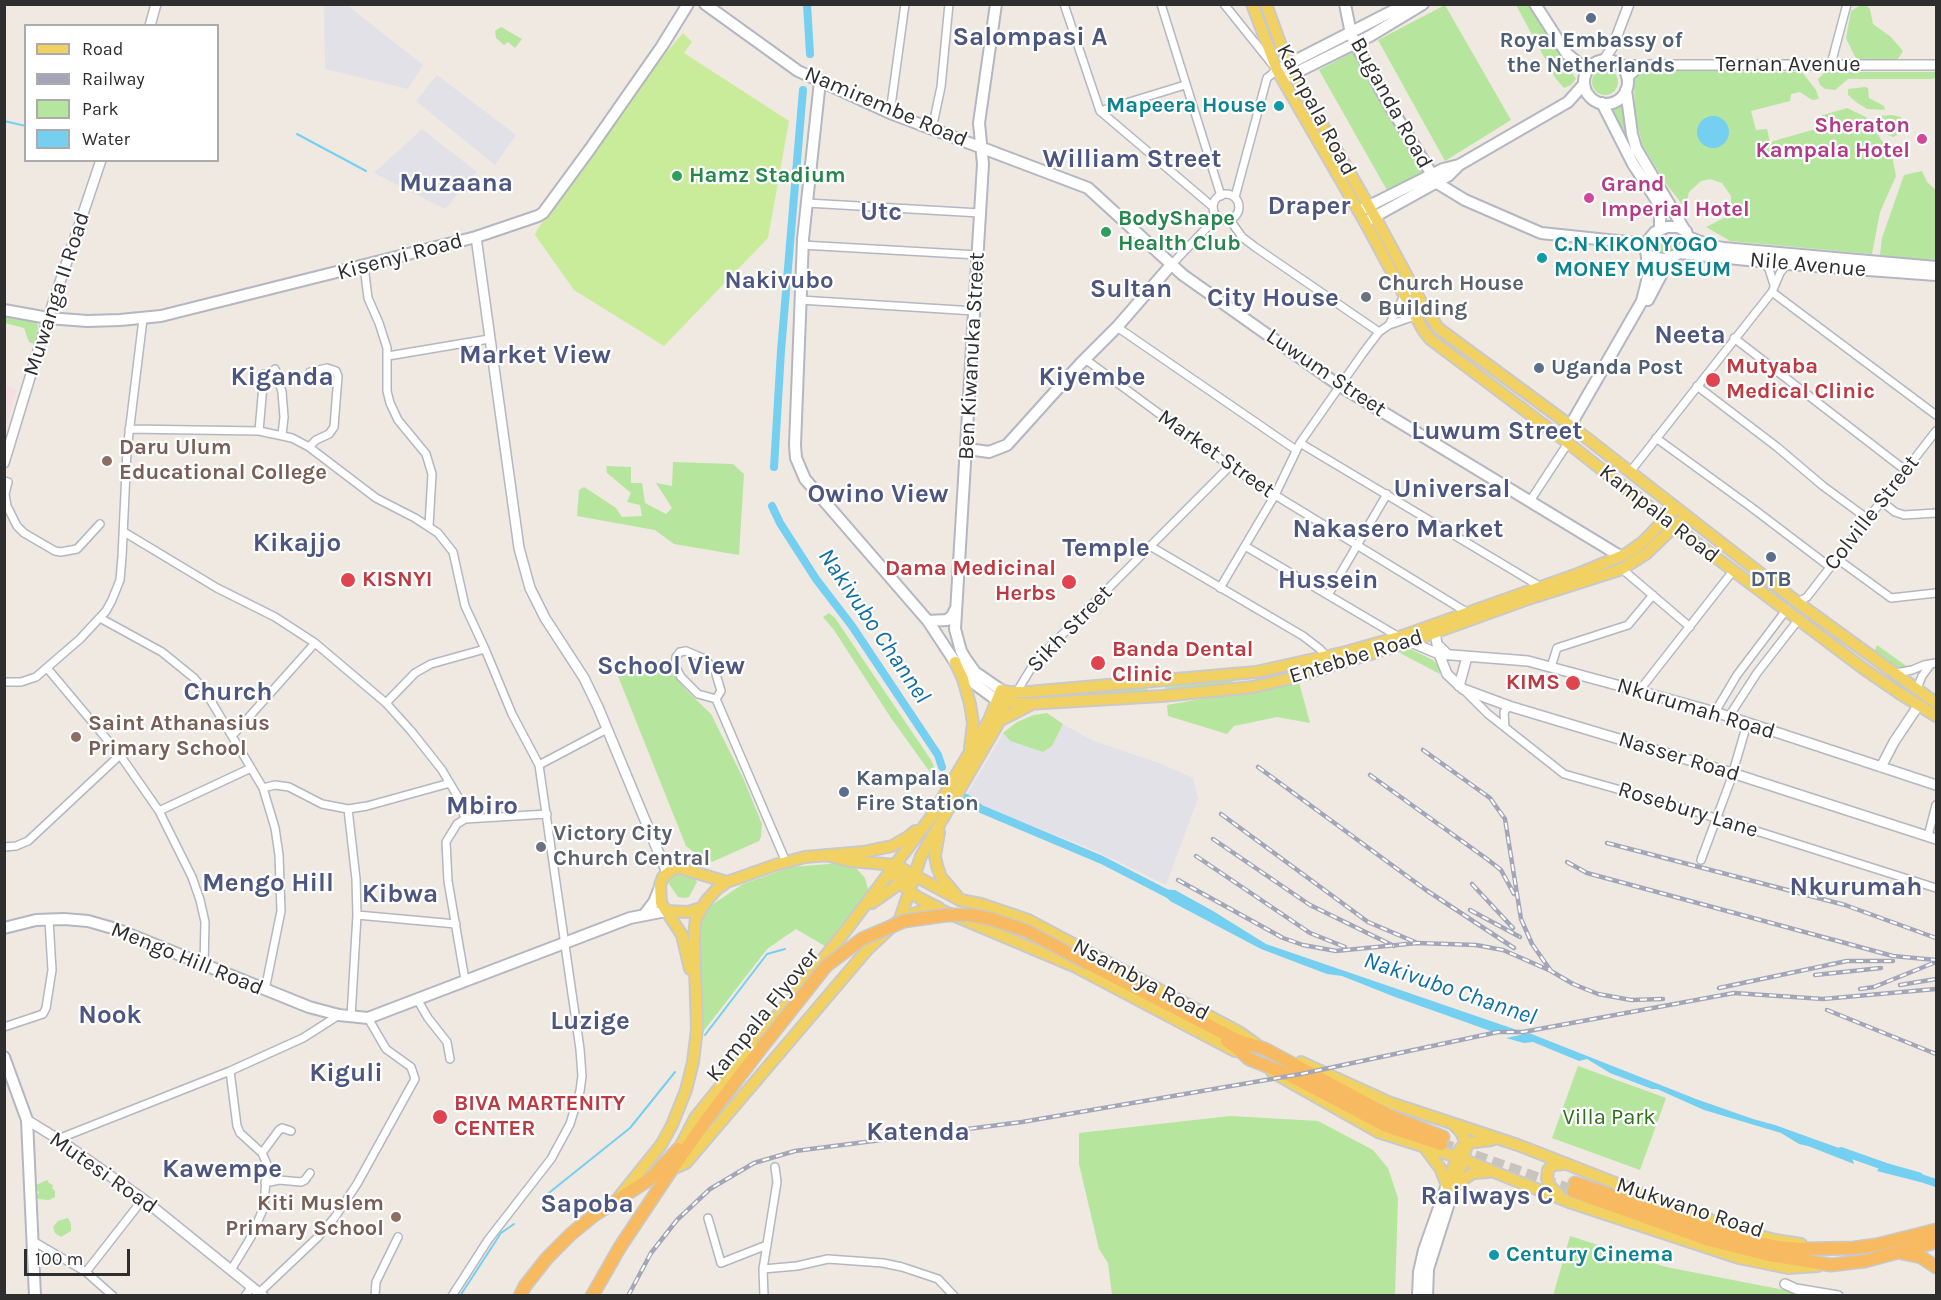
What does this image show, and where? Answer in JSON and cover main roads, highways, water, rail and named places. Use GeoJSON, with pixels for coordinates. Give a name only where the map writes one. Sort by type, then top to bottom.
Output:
{"type":"FeatureCollection","features":[{"type":"Feature","properties":{"kind":"highway","name":"Kampala Flyover"},"geometry":{"type":"LineString","coordinates":[[707,1119],[826,966],[862,939],[904,921],[947,915],[971,915],[991,919],[1027,931],[1156,1000]]}},
{"type":"Feature","properties":{"kind":"highway"},"geometry":{"type":"LineString","coordinates":[[1156,1000],[1239,1041],[1265,1050],[1442,1141],[1386,1126],[1289,1076],[1250,1059],[1236,1047],[1156,1000]]}},
{"type":"Feature","properties":{"kind":"highway"},"geometry":{"type":"LineString","coordinates":[[520,1296],[547,1258],[592,1216],[650,1179],[707,1119]]}},
{"type":"Feature","properties":{"kind":"highway"},"geometry":{"type":"LineString","coordinates":[[592,1296],[620,1247],[707,1119]]}},
{"type":"Feature","properties":{"kind":"highway"},"geometry":{"type":"LineString","coordinates":[[1573,1192],[1746,1241],[1800,1249],[1876,1245],[1936,1230]]}},
{"type":"Feature","properties":{"kind":"highway","name":"Mukwano Road"},"geometry":{"type":"LineString","coordinates":[[1573,1192],[1709,1240],[1769,1255],[1831,1265],[1900,1253],[1936,1242]]}},
{"type":"Feature","properties":{"kind":"highway"},"geometry":{"type":"LineString","coordinates":[[1900,1253],[1921,1257],[1936,1267]]}},
{"type":"Feature","properties":{"kind":"main road","name":"Kisenyi Road"},"geometry":{"type":"LineString","coordinates":[[4,310],[48,318],[87,321],[143,319],[185,311],[476,237],[543,213],[658,52],[688,4]]}},
{"type":"Feature","properties":{"kind":"main road","name":"Namirembe Road"},"geometry":{"type":"LineString","coordinates":[[705,4],[798,71],[890,113],[980,147]]}},
{"type":"Feature","properties":{"kind":"main road","name":"Ben Kiwanuka Street"},"geometry":{"type":"LineString","coordinates":[[996,4],[979,123],[983,164],[955,629],[961,651],[975,672],[1006,696]]}},
{"type":"Feature","properties":{"kind":"main road","name":"Kampala Road"},"geometry":{"type":"LineString","coordinates":[[1252,4],[1285,72],[1364,208],[1404,296],[1423,330],[1438,346],[1864,669],[1936,716]]}},
{"type":"Feature","properties":{"kind":"main road","name":"Kampala Road"},"geometry":{"type":"LineString","coordinates":[[1266,4],[1285,72]]}},
{"type":"Feature","properties":{"kind":"main road","name":"Buganda Road"},"geometry":{"type":"LineString","coordinates":[[1346,4],[1353,38],[1387,101],[1434,179],[1465,200],[1541,233],[1647,249]]}},
{"type":"Feature","properties":{"kind":"main road"},"geometry":{"type":"LineString","coordinates":[[1285,72],[1353,38],[1406,4]]}},
{"type":"Feature","properties":{"kind":"main road"},"geometry":{"type":"LineString","coordinates":[[1353,38],[1370,36],[1423,4]]}},
{"type":"Feature","properties":{"kind":"main road"},"geometry":{"type":"LineString","coordinates":[[1535,4],[1567,54],[1587,70]]}},
{"type":"Feature","properties":{"kind":"main road"},"geometry":{"type":"LineString","coordinates":[[1364,208],[1434,179],[1448,176],[1459,165],[1568,102],[1584,84],[1587,70],[1596,62],[1613,62],[1627,78],[1626,90],[1636,148],[1686,233],[1685,246],[1674,256],[1573,427]]}},
{"type":"Feature","properties":{"kind":"main road"},"geometry":{"type":"LineString","coordinates":[[820,81],[802,245],[796,458],[805,479],[928,621],[955,662],[963,679],[970,704],[972,723],[970,751]]}},
{"type":"Feature","properties":{"kind":"main road"},"geometry":{"type":"LineString","coordinates":[[1584,84],[1588,94],[1599,102],[1633,164],[1657,201],[1660,229]]}},
{"type":"Feature","properties":{"kind":"main road"},"geometry":{"type":"LineString","coordinates":[[1568,102],[1614,102],[1626,90]]}},
{"type":"Feature","properties":{"kind":"main road","name":"Luwum Street"},"geometry":{"type":"LineString","coordinates":[[980,147],[1088,188],[1171,265],[1340,386],[1620,556]]}},
{"type":"Feature","properties":{"kind":"main road"},"geometry":{"type":"LineString","coordinates":[[1370,220],[1434,179]]}},
{"type":"Feature","properties":{"kind":"main road","name":"Kampala Road"},"geometry":{"type":"LineString","coordinates":[[1370,220],[1426,310],[1445,335],[1573,427],[1936,703]]}},
{"type":"Feature","properties":{"kind":"main road"},"geometry":{"type":"LineString","coordinates":[[1573,427],[1642,301],[1649,273],[1647,249],[1652,235],[1660,229],[1672,227],[1686,233]]}},
{"type":"Feature","properties":{"kind":"main road","name":"Nile Avenue"},"geometry":{"type":"LineString","coordinates":[[1686,233],[1709,246],[1723,248],[1936,267]]}},
{"type":"Feature","properties":{"kind":"main road"},"geometry":{"type":"LineString","coordinates":[[1647,249],[1655,258],[1674,256]]}},
{"type":"Feature","properties":{"kind":"main road","name":"Nile Avenue"},"geometry":{"type":"LineString","coordinates":[[1674,256],[1936,276]]}},
{"type":"Feature","properties":{"kind":"main road"},"geometry":{"type":"LineString","coordinates":[[966,446],[989,452],[1007,445],[1084,359],[1117,327],[1171,265]]}},
{"type":"Feature","properties":{"kind":"main road","name":"Entebbe Road"},"geometry":{"type":"LineString","coordinates":[[1404,639],[1435,632],[1470,615],[1622,569],[1647,553],[1681,511]]}},
{"type":"Feature","properties":{"kind":"main road","name":"Entebbe Road"},"geometry":{"type":"LineString","coordinates":[[1006,696],[1034,704],[1162,696],[1270,683],[1404,639],[1580,573],[1620,556],[1670,523]]}},
{"type":"Feature","properties":{"kind":"main road"},"geometry":{"type":"LineString","coordinates":[[928,621],[947,620],[952,616],[956,607]]}},
{"type":"Feature","properties":{"kind":"main road"},"geometry":{"type":"LineString","coordinates":[[955,662],[975,684],[1006,696]]}},
{"type":"Feature","properties":{"kind":"main road","name":"Entebbe Road"},"geometry":{"type":"LineString","coordinates":[[1006,696],[1240,674],[1329,662]]}},
{"type":"Feature","properties":{"kind":"main road"},"geometry":{"type":"LineString","coordinates":[[1240,674],[1242,688]]}},
{"type":"Feature","properties":{"kind":"main road"},"geometry":{"type":"LineString","coordinates":[[1159,681],[1162,696]]}},
{"type":"Feature","properties":{"kind":"main road"},"geometry":{"type":"LineString","coordinates":[[672,1169],[686,1163],[867,950],[900,919],[921,856],[999,722],[1006,696]]}},
{"type":"Feature","properties":{"kind":"main road"},"geometry":{"type":"LineString","coordinates":[[680,1147],[695,1118],[855,918],[931,817],[989,720],[1006,696]]}},
{"type":"Feature","properties":{"kind":"main road"},"geometry":{"type":"LineString","coordinates":[[999,722],[1034,704]]}},
{"type":"Feature","properties":{"kind":"main road"},"geometry":{"type":"LineString","coordinates":[[614,1203],[661,1145],[682,1103],[698,1029],[694,937],[696,918],[701,908],[717,889],[727,882],[805,857],[862,852],[892,846],[908,837],[931,817]]}},
{"type":"Feature","properties":{"kind":"main road"},"geometry":{"type":"LineString","coordinates":[[943,817],[935,845],[935,856],[941,878],[960,900]]}},
{"type":"Feature","properties":{"kind":"main road","name":"Nsambya Road"},"geometry":{"type":"LineString","coordinates":[[825,855],[878,865],[895,864],[960,900],[981,904],[1028,920],[1239,1032],[1265,1050],[1294,1059],[1391,1103],[1574,1166],[1728,1227],[1775,1240],[1831,1248]]}},
{"type":"Feature","properties":{"kind":"main road"},"geometry":{"type":"LineString","coordinates":[[895,864],[896,876],[910,892],[953,915]]}},
{"type":"Feature","properties":{"kind":"main road"},"geometry":{"type":"LineString","coordinates":[[644,915],[654,902],[667,873],[673,869],[680,868],[727,882]]}},
{"type":"Feature","properties":{"kind":"main road"},"geometry":{"type":"LineString","coordinates":[[855,918],[900,882],[915,876]]}},
{"type":"Feature","properties":{"kind":"main road"},"geometry":{"type":"LineString","coordinates":[[660,885],[660,897],[666,912],[682,935],[696,987]]}},
{"type":"Feature","properties":{"kind":"main road"},"geometry":{"type":"LineString","coordinates":[[666,912],[688,912],[701,908]]}},
{"type":"Feature","properties":{"kind":"main road","name":"Nsambya Road"},"geometry":{"type":"LineString","coordinates":[[900,919],[927,909],[953,915],[1076,967],[1250,1059],[1378,1132],[1498,1174],[1573,1192]]}},
{"type":"Feature","properties":{"kind":"main road","name":"Mengo Hill Road"},"geometry":{"type":"LineString","coordinates":[[4,928],[36,920],[88,921],[116,929],[309,1007],[339,1015],[368,1018],[564,942],[644,915],[666,912]]}},
{"type":"Feature","properties":{"kind":"main road"},"geometry":{"type":"LineString","coordinates":[[4,1057],[27,1120],[35,1296]]}},
{"type":"Feature","properties":{"kind":"main road"},"geometry":{"type":"LineString","coordinates":[[1418,1296],[1419,1272],[1424,1250],[1466,1143],[1461,1132],[1453,1124]]}},
{"type":"Feature","properties":{"kind":"main road"},"geometry":{"type":"LineString","coordinates":[[1466,1143],[1479,1140],[1502,1140]]}},
{"type":"Feature","properties":{"kind":"main road"},"geometry":{"type":"LineString","coordinates":[[1425,1148],[1450,1186],[1428,1269],[1427,1296]]}},
{"type":"Feature","properties":{"kind":"main road"},"geometry":{"type":"LineString","coordinates":[[1573,1192],[1550,1186],[1547,1179],[1548,1170],[1553,1165],[1574,1166]]}},
{"type":"Feature","properties":{"kind":"main road"},"geometry":{"type":"LineString","coordinates":[[1450,1186],[1473,1173],[1498,1174]]}},
{"type":"Feature","properties":{"kind":"water"},"geometry":{"type":"Polygon","coordinates":[[[1713,116],[1724,121],[1729,132],[1724,143],[1713,148],[1702,143],[1697,132],[1702,121],[1713,116]]]}},
{"type":"Feature","properties":{"kind":"water"},"geometry":{"type":"Polygon","coordinates":[[[1159,889],[1175,890],[1266,944],[1517,1030],[1499,1034],[1342,976],[1327,974],[1261,949],[1170,901],[1159,889]]]}},
{"type":"Feature","properties":{"kind":"water"},"geometry":{"type":"Polygon","coordinates":[[[1529,1033],[1696,1099],[1850,1152],[1854,1164],[1799,1144],[1781,1133],[1704,1110],[1657,1089],[1610,1073],[1587,1059],[1579,1061],[1533,1042],[1524,1043],[1506,1038],[1529,1033]]]}},
{"type":"Feature","properties":{"kind":"water"},"geometry":{"type":"Polygon","coordinates":[[[1883,1162],[1922,1173],[1920,1182],[1877,1171],[1883,1162]]]}},
{"type":"Feature","properties":{"kind":"waterway","name":"Nakivubo Channel"},"geometry":{"type":"LineString","coordinates":[[807,4],[810,54]]}},
{"type":"Feature","properties":{"kind":"waterway","name":"Nakivubo Channel"},"geometry":{"type":"LineString","coordinates":[[774,467],[781,351],[803,90]]}},
{"type":"Feature","properties":{"kind":"waterway"},"geometry":{"type":"LineString","coordinates":[[4,121],[24,126]]}},
{"type":"Feature","properties":{"kind":"waterway"},"geometry":{"type":"LineString","coordinates":[[297,134],[366,171]]}},
{"type":"Feature","properties":{"kind":"waterway","name":"Nakivubo Channel"},"geometry":{"type":"LineString","coordinates":[[772,506],[780,523],[816,579],[852,626],[938,755],[942,767]]}},
{"type":"Feature","properties":{"kind":"waterway","name":"Nakivubo Channel"},"geometry":{"type":"LineString","coordinates":[[966,798],[981,809],[1102,860],[1168,894]]}},
{"type":"Feature","properties":{"kind":"waterway"},"geometry":{"type":"LineString","coordinates":[[705,1035],[767,954],[785,949]]}},
{"type":"Feature","properties":{"kind":"waterway","name":"Nakivubo Channel"},"geometry":{"type":"LineString","coordinates":[[1512,1030],[1526,1035]]}},
{"type":"Feature","properties":{"kind":"waterway"},"geometry":{"type":"LineString","coordinates":[[545,1196],[630,1128],[675,1072]]}},
{"type":"Feature","properties":{"kind":"waterway","name":"Nakivubo Channel"},"geometry":{"type":"LineString","coordinates":[[1841,1151],[1889,1168]]}},
{"type":"Feature","properties":{"kind":"waterway","name":"Nakivubo Channel"},"geometry":{"type":"LineString","coordinates":[[1912,1175],[1936,1183]]}},
{"type":"Feature","properties":{"kind":"waterway"},"geometry":{"type":"LineString","coordinates":[[460,1296],[501,1233],[514,1224]]}},
{"type":"Feature","properties":{"kind":"tunnel"},"geometry":{"type":"LineString","coordinates":[[1441,1144],[1573,1191]]}},
{"type":"Feature","properties":{"kind":"railway"},"geometry":{"type":"LineString","coordinates":[[1423,750],[1490,798],[1505,819],[1521,919],[1532,944],[1551,971]]}},
{"type":"Feature","properties":{"kind":"railway"},"geometry":{"type":"LineString","coordinates":[[1258,767],[1426,890],[1514,948]]}},
{"type":"Feature","properties":{"kind":"railway"},"geometry":{"type":"LineString","coordinates":[[1370,775],[1501,870],[1514,894]]}},
{"type":"Feature","properties":{"kind":"railway"},"geometry":{"type":"LineString","coordinates":[[1221,814],[1368,922],[1415,942]]}},
{"type":"Feature","properties":{"kind":"railway"},"geometry":{"type":"LineString","coordinates":[[1213,839],[1310,905],[1394,946]]}},
{"type":"Feature","properties":{"kind":"railway"},"geometry":{"type":"LineString","coordinates":[[1607,843],[1845,905],[1936,938]]}},
{"type":"Feature","properties":{"kind":"railway"},"geometry":{"type":"LineString","coordinates":[[1196,856],[1310,933],[1345,947]]}},
{"type":"Feature","properties":{"kind":"railway"},"geometry":{"type":"LineString","coordinates":[[1567,862],[1587,873],[1893,956],[1936,960]]}},
{"type":"Feature","properties":{"kind":"railway"},"geometry":{"type":"LineString","coordinates":[[1178,880],[1283,938],[1303,945],[1336,951],[1417,943],[1476,945],[1503,950],[1598,994],[1631,1000],[1663,999]]}},
{"type":"Feature","properties":{"kind":"railway"},"geometry":{"type":"LineString","coordinates":[[1472,884],[1513,928]]}},
{"type":"Feature","properties":{"kind":"railway"},"geometry":{"type":"LineString","coordinates":[[1470,910],[1520,937]]}},
{"type":"Feature","properties":{"kind":"railway"},"geometry":{"type":"LineString","coordinates":[[1719,988],[1847,961],[1893,961]]}},
{"type":"Feature","properties":{"kind":"railway"},"geometry":{"type":"LineString","coordinates":[[1860,989],[1874,987],[1936,962]]}},
{"type":"Feature","properties":{"kind":"railway"},"geometry":{"type":"LineString","coordinates":[[1815,975],[1881,968]]}},
{"type":"Feature","properties":{"kind":"railway"},"geometry":{"type":"LineString","coordinates":[[1900,985],[1936,979]]}},
{"type":"Feature","properties":{"kind":"railway"},"geometry":{"type":"LineString","coordinates":[[628,1296],[651,1253],[677,1220],[710,1189],[754,1163],[795,1151],[1022,1122],[1301,1074],[1498,1032],[1523,1032],[1734,993],[1823,999],[1936,989]]}},
{"type":"Feature","properties":{"kind":"railway"},"geometry":{"type":"LineString","coordinates":[[1827,1010],[1936,1054]]}},
{"type":"Feature","properties":{"kind":"place","name":"Royal Embassy of the Netherlands"},"geometry":{"type":"Point","coordinates":[1591,18]}},
{"type":"Feature","properties":{"kind":"place","name":"Mapeera House"},"geometry":{"type":"Point","coordinates":[1279,106]}},
{"type":"Feature","properties":{"kind":"place","name":"Sheraton Kampala Hotel"},"geometry":{"type":"Point","coordinates":[1922,139]}},
{"type":"Feature","properties":{"kind":"place","name":"Hamz Stadium"},"geometry":{"type":"Point","coordinates":[677,176]}},
{"type":"Feature","properties":{"kind":"place","name":"Grand Imperial Hotel"},"geometry":{"type":"Point","coordinates":[1589,198]}},
{"type":"Feature","properties":{"kind":"place","name":"BodyShape Health Club"},"geometry":{"type":"Point","coordinates":[1106,232]}},
{"type":"Feature","properties":{"kind":"place","name":"C.N KIKONYOGO MONEY MUSEUM"},"geometry":{"type":"Point","coordinates":[1542,258]}},
{"type":"Feature","properties":{"kind":"place","name":"Church House Building"},"geometry":{"type":"Point","coordinates":[1366,297]}},
{"type":"Feature","properties":{"kind":"place","name":"Uganda Post"},"geometry":{"type":"Point","coordinates":[1539,368]}},
{"type":"Feature","properties":{"kind":"place","name":"Mutyaba Medical Clinic"},"geometry":{"type":"Point","coordinates":[1713,380]}},
{"type":"Feature","properties":{"kind":"place","name":"Daru Ulum Educational College"},"geometry":{"type":"Point","coordinates":[107,461]}},
{"type":"Feature","properties":{"kind":"place","name":"DTB"},"geometry":{"type":"Point","coordinates":[1771,557]}},
{"type":"Feature","properties":{"kind":"place","name":"KISNYI"},"geometry":{"type":"Point","coordinates":[348,580]}},
{"type":"Feature","properties":{"kind":"place","name":"Dama Medicinal Herbs"},"geometry":{"type":"Point","coordinates":[1069,582]}},
{"type":"Feature","properties":{"kind":"place","name":"Banda Dental Clinic"},"geometry":{"type":"Point","coordinates":[1098,663]}},
{"type":"Feature","properties":{"kind":"place","name":"KIMS"},"geometry":{"type":"Point","coordinates":[1573,683]}},
{"type":"Feature","properties":{"kind":"place","name":"Saint Athanasius Primary School"},"geometry":{"type":"Point","coordinates":[76,737]}},
{"type":"Feature","properties":{"kind":"place","name":"Kampala Fire Station"},"geometry":{"type":"Point","coordinates":[844,792]}},
{"type":"Feature","properties":{"kind":"place","name":"Victory City Church Central"},"geometry":{"type":"Point","coordinates":[541,847]}},
{"type":"Feature","properties":{"kind":"place","name":"BIVA MARTENITY CENTER"},"geometry":{"type":"Point","coordinates":[440,1117]}},
{"type":"Feature","properties":{"kind":"place","name":"Kiti Muslem Primary School"},"geometry":{"type":"Point","coordinates":[396,1217]}},
{"type":"Feature","properties":{"kind":"place","name":"Century Cinema"},"geometry":{"type":"Point","coordinates":[1494,1255]}},
{"type":"Feature","properties":{"kind":"district","name":"Salompasi A"},"geometry":{"type":"Point","coordinates":[1030,38]}},
{"type":"Feature","properties":{"kind":"district","name":"William Street"},"geometry":{"type":"Point","coordinates":[1132,160]}},
{"type":"Feature","properties":{"kind":"district","name":"Muzaana"},"geometry":{"type":"Point","coordinates":[456,184]}},
{"type":"Feature","properties":{"kind":"district","name":"Draper"},"geometry":{"type":"Point","coordinates":[1309,207]}},
{"type":"Feature","properties":{"kind":"district","name":"Utc"},"geometry":{"type":"Point","coordinates":[881,213]}},
{"type":"Feature","properties":{"kind":"district","name":"Nakivubo"},"geometry":{"type":"Point","coordinates":[779,281]}},
{"type":"Feature","properties":{"kind":"district","name":"Sultan"},"geometry":{"type":"Point","coordinates":[1131,290]}},
{"type":"Feature","properties":{"kind":"district","name":"City House"},"geometry":{"type":"Point","coordinates":[1273,299]}},
{"type":"Feature","properties":{"kind":"district","name":"Neeta"},"geometry":{"type":"Point","coordinates":[1690,336]}},
{"type":"Feature","properties":{"kind":"district","name":"Market View"},"geometry":{"type":"Point","coordinates":[535,356]}},
{"type":"Feature","properties":{"kind":"district","name":"Kiganda"},"geometry":{"type":"Point","coordinates":[282,378]}},
{"type":"Feature","properties":{"kind":"district","name":"Kiyembe"},"geometry":{"type":"Point","coordinates":[1092,378]}},
{"type":"Feature","properties":{"kind":"district","name":"Luwum Street"},"geometry":{"type":"Point","coordinates":[1497,432]}},
{"type":"Feature","properties":{"kind":"district","name":"Universal"},"geometry":{"type":"Point","coordinates":[1452,490]}},
{"type":"Feature","properties":{"kind":"district","name":"Owino View"},"geometry":{"type":"Point","coordinates":[878,495]}},
{"type":"Feature","properties":{"kind":"district","name":"Nakasero Market"},"geometry":{"type":"Point","coordinates":[1398,530]}},
{"type":"Feature","properties":{"kind":"district","name":"Kikajjo"},"geometry":{"type":"Point","coordinates":[297,544]}},
{"type":"Feature","properties":{"kind":"district","name":"Temple"},"geometry":{"type":"Point","coordinates":[1106,549]}},
{"type":"Feature","properties":{"kind":"district","name":"Hussein"},"geometry":{"type":"Point","coordinates":[1328,581]}},
{"type":"Feature","properties":{"kind":"district","name":"School View"},"geometry":{"type":"Point","coordinates":[671,667]}},
{"type":"Feature","properties":{"kind":"district","name":"Church"},"geometry":{"type":"Point","coordinates":[228,693]}},
{"type":"Feature","properties":{"kind":"district","name":"Mbiro"},"geometry":{"type":"Point","coordinates":[482,807]}},
{"type":"Feature","properties":{"kind":"district","name":"Mengo Hill"},"geometry":{"type":"Point","coordinates":[268,884]}},
{"type":"Feature","properties":{"kind":"district","name":"Nkurumah"},"geometry":{"type":"Point","coordinates":[1856,888]}},
{"type":"Feature","properties":{"kind":"district","name":"Kibwa"},"geometry":{"type":"Point","coordinates":[400,895]}},
{"type":"Feature","properties":{"kind":"district","name":"Nook"},"geometry":{"type":"Point","coordinates":[110,1016]}},
{"type":"Feature","properties":{"kind":"district","name":"Luzige"},"geometry":{"type":"Point","coordinates":[590,1022]}},
{"type":"Feature","properties":{"kind":"district","name":"Kiguli"},"geometry":{"type":"Point","coordinates":[346,1074]}},
{"type":"Feature","properties":{"kind":"district","name":"Katenda"},"geometry":{"type":"Point","coordinates":[918,1133]}},
{"type":"Feature","properties":{"kind":"district","name":"Kawempe"},"geometry":{"type":"Point","coordinates":[222,1170]}},
{"type":"Feature","properties":{"kind":"district","name":"Railways C"},"geometry":{"type":"Point","coordinates":[1487,1197]}},
{"type":"Feature","properties":{"kind":"district","name":"Sapoba"},"geometry":{"type":"Point","coordinates":[587,1205]}},
{"type":"Feature","properties":{"kind":"park label","name":"Villa Park"},"geometry":{"type":"Point","coordinates":[1609,1118]}}]}
